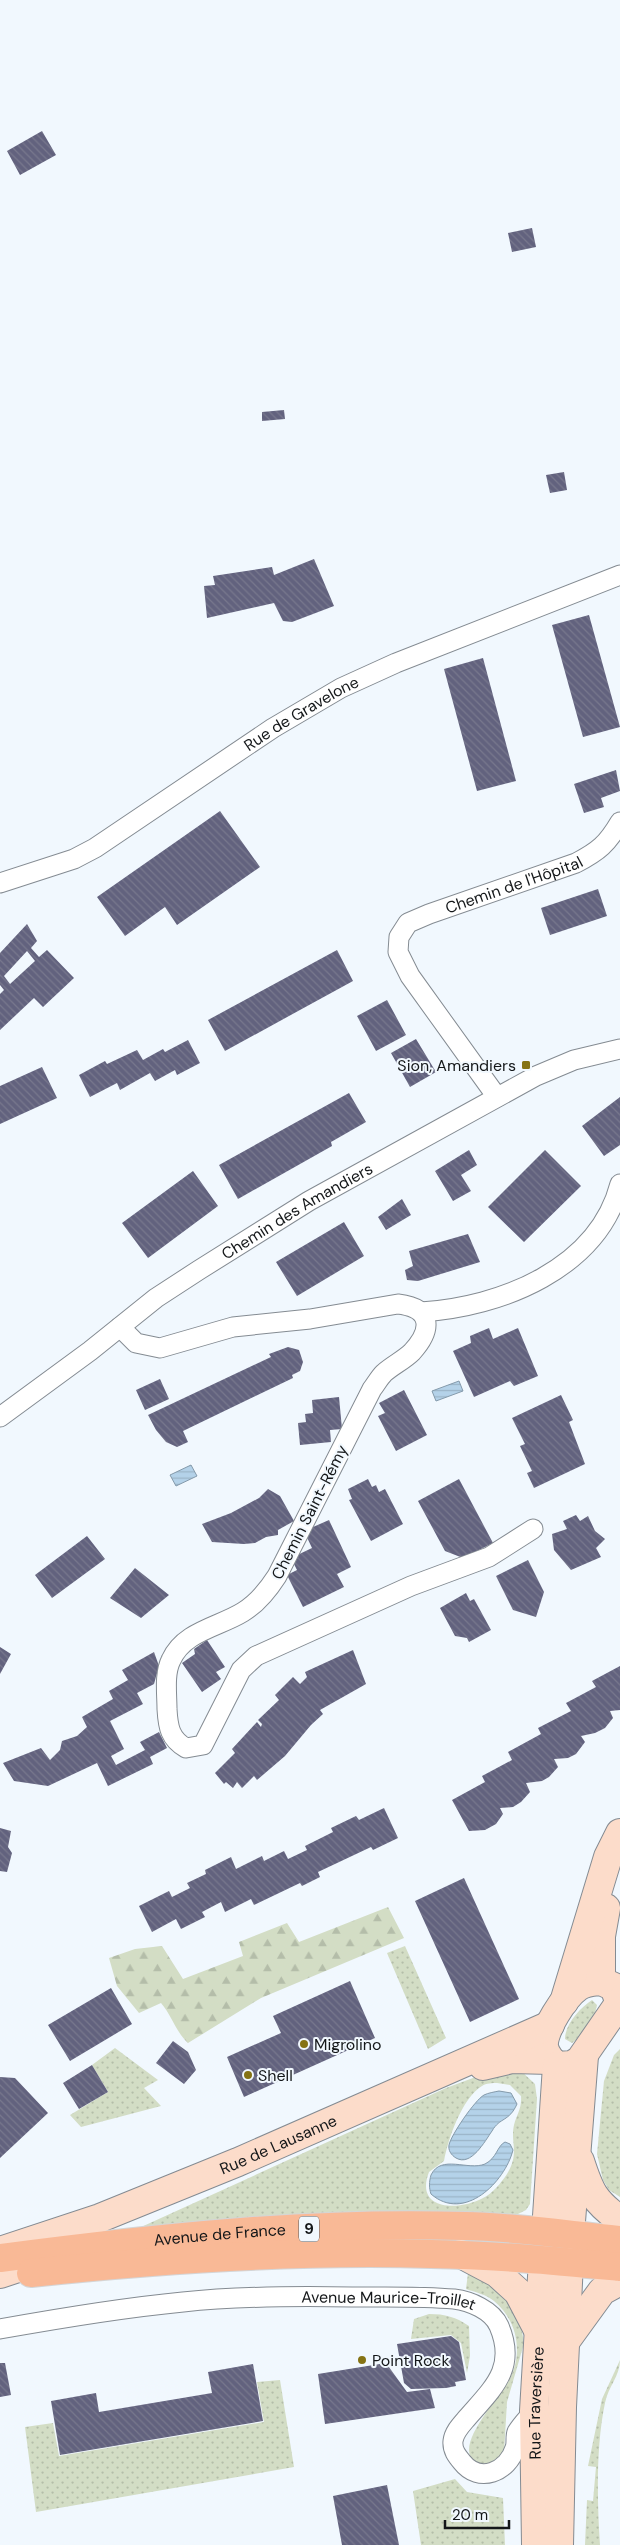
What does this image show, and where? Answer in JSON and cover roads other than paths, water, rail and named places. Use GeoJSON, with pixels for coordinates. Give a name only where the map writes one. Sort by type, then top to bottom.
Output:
{"type":"FeatureCollection","features":[{"type":"Feature","properties":{"kind":"main road","name":"Avenue de France"},"geometry":{"type":"LineString","coordinates":[[0,2258],[185,2238],[351,2227],[465,2226],[558,2233],[617,2233]]}},
{"type":"Feature","properties":{"kind":"main road"},"geometry":{"type":"LineString","coordinates":[[556,2261],[558,2233]]}},
{"type":"Feature","properties":{"kind":"main road","name":"Avenue de France"},"geometry":{"type":"LineString","coordinates":[[0,2275],[194,2259],[316,2253],[461,2254],[620,2267]]}},
{"type":"Feature","properties":{"kind":"street","name":"Rue de Gravelone"},"geometry":{"type":"LineString","coordinates":[[0,884],[74,859],[95,848],[280,724],[340,688],[396,663],[620,575]]}},
{"type":"Feature","properties":{"kind":"street","name":"Chemin de l'Hôpital"},"geometry":{"type":"LineString","coordinates":[[497,1097],[410,976],[398,952],[399,936],[408,923],[429,914],[576,863],[598,851],[610,838],[620,822]]}},
{"type":"Feature","properties":{"kind":"street","name":"Chemin des Amandiers"},"geometry":{"type":"LineString","coordinates":[[0,1417],[164,1293],[301,1206],[536,1076],[574,1060],[620,1049]]}},
{"type":"Feature","properties":{"kind":"street"},"geometry":{"type":"LineString","coordinates":[[120,1327],[136,1343],[160,1348],[233,1327],[310,1319],[398,1304],[412,1306],[421,1312],[451,1310],[498,1298],[544,1277],[587,1246],[616,1200],[620,1184]]}},
{"type":"Feature","properties":{"kind":"street","name":"Chemin Saint-Rémy"},"geometry":{"type":"LineString","coordinates":[[421,1312],[427,1321],[427,1331],[412,1352],[384,1374],[372,1389],[277,1576],[268,1590],[245,1611],[189,1638],[173,1655],[168,1670],[167,1682],[168,1718],[173,1739],[186,1748],[203,1745],[241,1670],[256,1656],[411,1586],[490,1557],[534,1529]]}},
{"type":"Feature","properties":{"kind":"street"},"geometry":{"type":"LineString","coordinates":[[564,2002],[608,1857],[620,1833]]}},
{"type":"Feature","properties":{"kind":"street"},"geometry":{"type":"LineString","coordinates":[[558,2233],[578,2152],[600,2038],[619,2002],[617,1993],[610,1982],[601,1936],[608,1896],[620,1847]]}},
{"type":"Feature","properties":{"kind":"street"},"geometry":{"type":"LineString","coordinates":[[558,2233],[554,2063],[544,2044],[550,2025],[564,2002],[578,1987],[590,1982],[610,1982]]}},
{"type":"Feature","properties":{"kind":"street","name":"Rue de Lausanne"},"geometry":{"type":"LineString","coordinates":[[0,2251],[100,2218],[238,2162],[550,2025]]}},
{"type":"Feature","properties":{"kind":"street","name":"Rue de Lausanne"},"geometry":{"type":"LineString","coordinates":[[0,2275],[73,2249],[429,2087],[493,2062],[512,2059],[572,2066],[600,2038]]}},
{"type":"Feature","properties":{"kind":"street"},"geometry":{"type":"LineString","coordinates":[[578,2152],[587,2182],[617,2233]]}},
{"type":"Feature","properties":{"kind":"street"},"geometry":{"type":"LineString","coordinates":[[461,2254],[498,2273],[518,2292],[538,2330]]}},
{"type":"Feature","properties":{"kind":"street","name":"Rue Traversière"},"geometry":{"type":"LineString","coordinates":[[536,2545],[534,2411],[538,2330],[556,2261]]}},
{"type":"Feature","properties":{"kind":"street","name":"Rue Traversière"},"geometry":{"type":"LineString","coordinates":[[556,2261],[565,2342],[559,2545]]}},
{"type":"Feature","properties":{"kind":"street"},"geometry":{"type":"LineString","coordinates":[[565,2342],[602,2290],[620,2281]]}},
{"type":"Feature","properties":{"kind":"street","name":"Avenue Maurice-Troillet"},"geometry":{"type":"LineString","coordinates":[[0,2329],[76,2315],[185,2302],[329,2297],[426,2297],[459,2300],[479,2306],[497,2322],[506,2343],[505,2364],[499,2380],[457,2430],[453,2441],[454,2451],[466,2467],[482,2474],[496,2472],[508,2464],[516,2448],[517,2433],[534,2411]]}},
{"type":"Feature","properties":{"kind":"water"},"geometry":{"type":"Polygon","coordinates":[[[459,1381],[463,1391],[436,1401],[432,1391],[459,1381]]]}},
{"type":"Feature","properties":{"kind":"water"},"geometry":{"type":"Polygon","coordinates":[[[191,1465],[197,1476],[176,1486],[170,1475],[191,1465]]]}},
{"type":"Feature","properties":{"kind":"water"},"geometry":{"type":"Polygon","coordinates":[[[499,2091],[511,2093],[517,2104],[514,2110],[508,2117],[498,2123],[477,2152],[467,2159],[456,2158],[450,2152],[449,2147],[451,2140],[469,2110],[486,2094],[499,2091]]]}},
{"type":"Feature","properties":{"kind":"water"},"geometry":{"type":"Polygon","coordinates":[[[505,2142],[510,2144],[513,2150],[509,2162],[492,2186],[481,2195],[457,2204],[444,2202],[431,2194],[430,2180],[435,2169],[441,2165],[448,2164],[478,2166],[485,2164],[492,2159],[500,2146],[505,2142]]]}},
{"type":"Feature","properties":{"kind":"place","name":"Sion, Amandiers"},"geometry":{"type":"Point","coordinates":[526,1065]}},
{"type":"Feature","properties":{"kind":"place","name":"Migrolino"},"geometry":{"type":"Point","coordinates":[304,2044]}},
{"type":"Feature","properties":{"kind":"place","name":"Shell"},"geometry":{"type":"Point","coordinates":[248,2075]}},
{"type":"Feature","properties":{"kind":"place","name":"Point Rock"},"geometry":{"type":"Point","coordinates":[362,2360]}}]}
